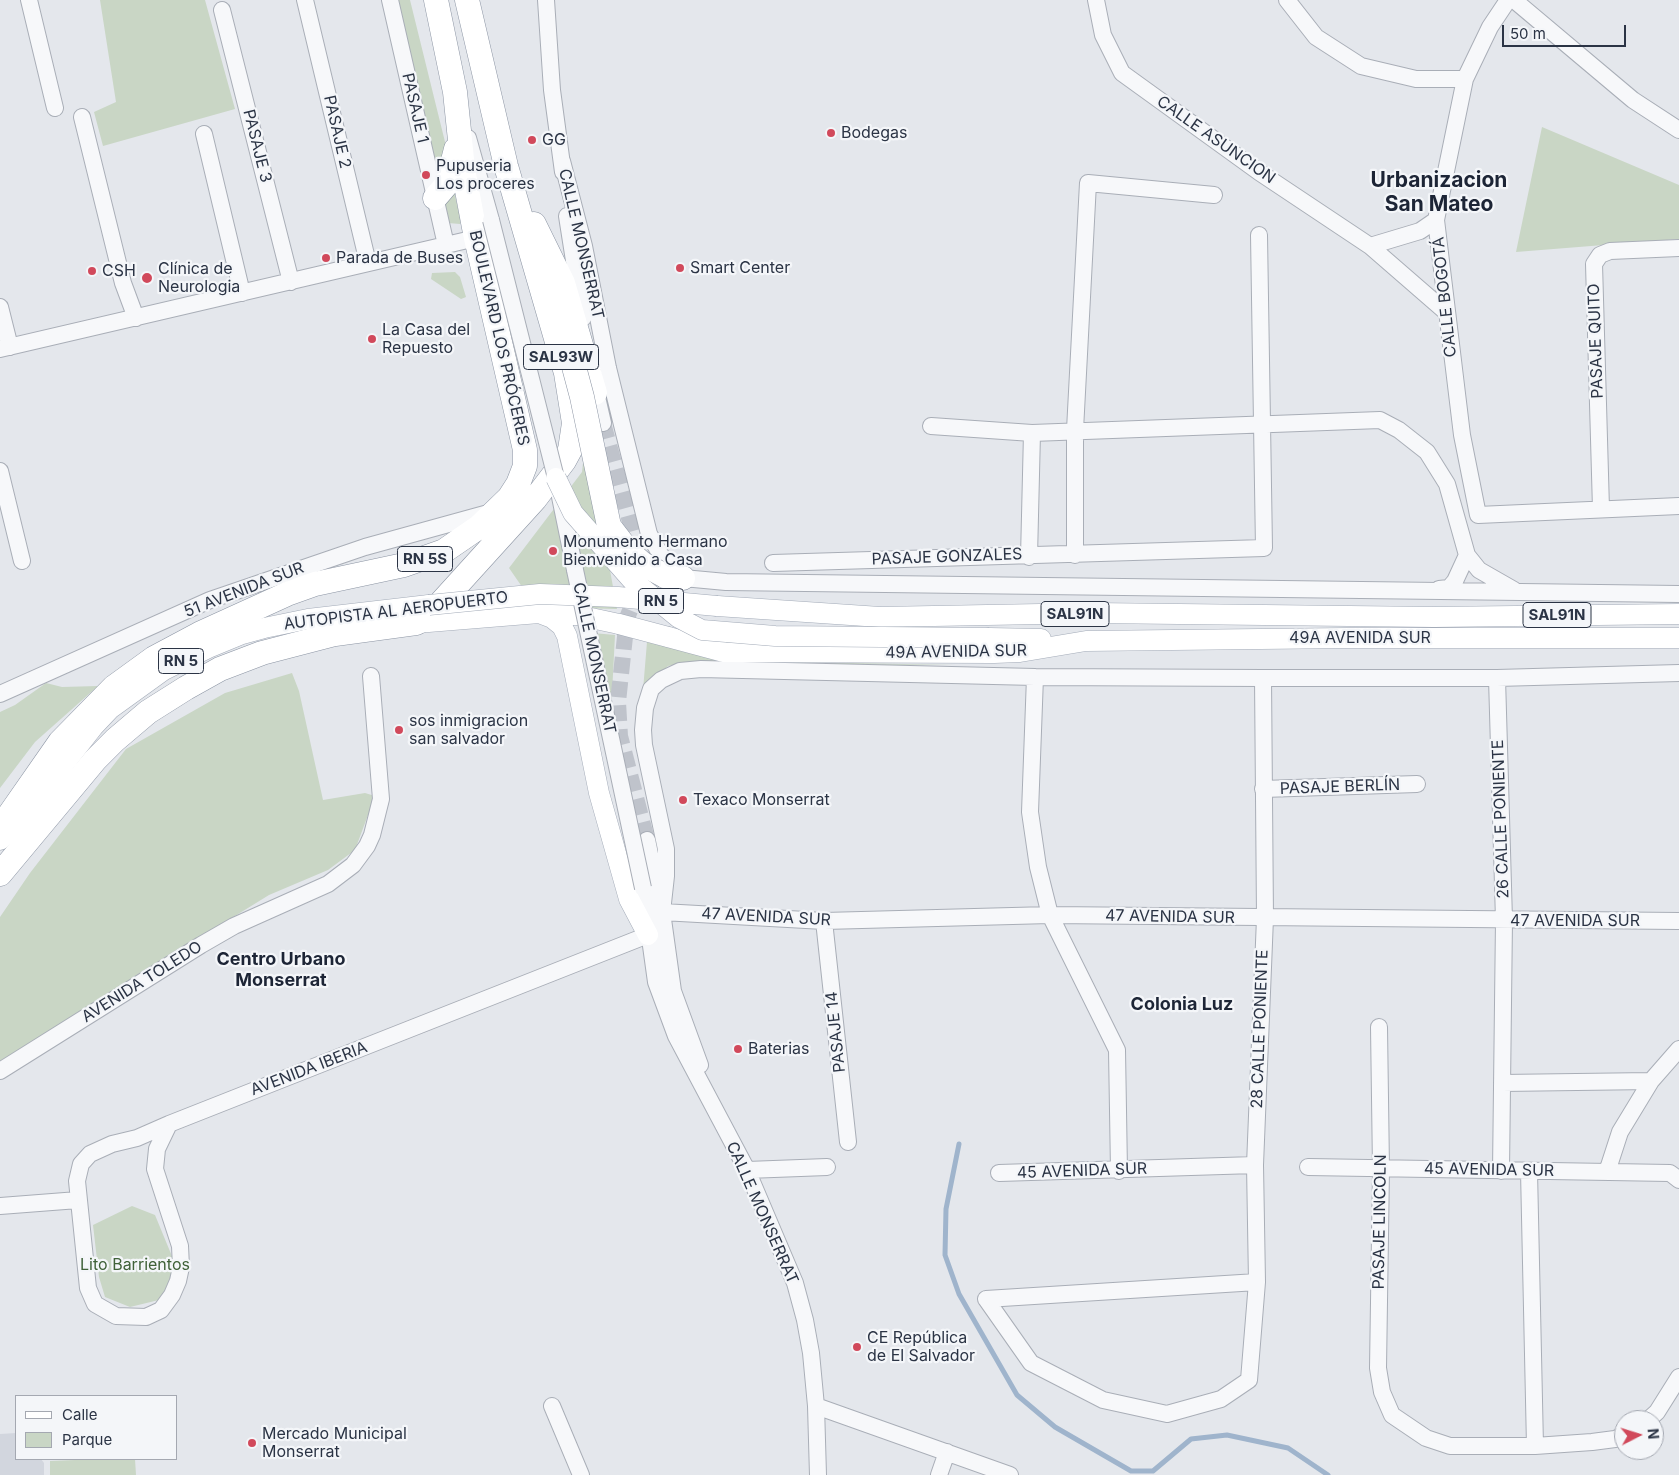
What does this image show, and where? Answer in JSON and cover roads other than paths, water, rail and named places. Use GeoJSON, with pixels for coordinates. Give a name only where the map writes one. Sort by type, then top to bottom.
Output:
{"type":"FeatureCollection","features":[{"type":"Feature","properties":{"kind":"highway","name":"BOULEVARD LOS PRÓCERES"},"geometry":{"type":"LineString","coordinates":[[0,828],[60,742],[114,687],[154,658],[200,634],[287,594],[315,584],[404,565],[431,557],[460,542],[496,511],[518,484],[524,466],[525,450],[476,238],[464,170],[455,92],[436,0]]}},
{"type":"Feature","properties":{"kind":"highway","name":"SAL93W"},"geometry":{"type":"LineString","coordinates":[[423,614],[436,610],[535,499],[557,472],[570,450],[574,436],[566,374],[506,166],[469,5]]}},
{"type":"Feature","properties":{"kind":"highway"},"geometry":{"type":"LineString","coordinates":[[435,198],[447,184],[456,153],[458,135],[455,92]]}},
{"type":"Feature","properties":{"kind":"highway"},"geometry":{"type":"LineString","coordinates":[[506,166],[563,283],[595,394]]}},
{"type":"Feature","properties":{"kind":"highway"},"geometry":{"type":"LineString","coordinates":[[531,254],[554,298],[570,352],[582,397],[609,526],[629,552],[643,564],[674,577]]}},
{"type":"Feature","properties":{"kind":"highway","name":"RN 5"},"geometry":{"type":"LineString","coordinates":[[0,874],[95,760],[148,712],[220,669],[262,652],[423,614]]}},
{"type":"Feature","properties":{"kind":"main road"},"geometry":{"type":"LineString","coordinates":[[556,478],[573,513],[631,579],[679,618],[702,630],[775,636],[1086,640]]}},
{"type":"Feature","properties":{"kind":"main road","name":"AUTOPISTA AL AEROPUERTO"},"geometry":{"type":"LineString","coordinates":[[0,840],[16,825],[93,727],[110,709],[179,662],[242,634],[308,619],[423,614],[540,594],[604,596]]}},
{"type":"Feature","properties":{"kind":"main road","name":"49A AVENIDA SUR"},"geometry":{"type":"LineString","coordinates":[[604,596],[880,617],[1094,614],[1434,616],[1679,614]]}},
{"type":"Feature","properties":{"kind":"main road"},"geometry":{"type":"LineString","coordinates":[[539,613],[552,618],[562,626],[567,636],[599,793],[629,898],[648,935]]}},
{"type":"Feature","properties":{"kind":"main road","name":"49A AVENIDA SUR"},"geometry":{"type":"LineString","coordinates":[[423,614],[539,613],[577,615],[724,652],[768,653],[1020,652],[1086,640],[1679,638]]}},
{"type":"Feature","properties":{"kind":"street"},"geometry":{"type":"LineString","coordinates":[[29,0],[56,108]]}},
{"type":"Feature","properties":{"kind":"street","name":"PASAJE 2"},"geometry":{"type":"LineString","coordinates":[[305,0],[368,264]]}},
{"type":"Feature","properties":{"kind":"street","name":"PASAJE 1"},"geometry":{"type":"LineString","coordinates":[[390,0],[446,245]]}},
{"type":"Feature","properties":{"kind":"street","name":"CALLE MONSERRAT"},"geometry":{"type":"LineString","coordinates":[[546,0],[552,90],[569,232],[595,394],[603,423]]}},
{"type":"Feature","properties":{"kind":"street"},"geometry":{"type":"LineString","coordinates":[[1287,0],[1316,37],[1361,66],[1416,79],[1465,79]]}},
{"type":"Feature","properties":{"kind":"street","name":"CALLE BOGOTÁ"},"geometry":{"type":"LineString","coordinates":[[1508,0],[1490,27],[1465,79],[1436,220],[1462,435],[1478,515],[1601,509]]}},
{"type":"Feature","properties":{"kind":"street"},"geometry":{"type":"LineString","coordinates":[[1514,0],[1633,100],[1679,130]]}},
{"type":"Feature","properties":{"kind":"street","name":"CALLE ASUNCION"},"geometry":{"type":"LineString","coordinates":[[1096,3],[1103,35],[1122,73],[1259,172],[1370,246],[1446,312]]}},
{"type":"Feature","properties":{"kind":"street","name":"PASAJE 3"},"geometry":{"type":"LineString","coordinates":[[222,10],[291,282]]}},
{"type":"Feature","properties":{"kind":"street","name":"CALLE MONSERRAT"},"geometry":{"type":"LineString","coordinates":[[455,92],[491,220],[556,478],[643,888],[656,982],[676,1036],[747,1170],[782,1251],[806,1320],[812,1353],[818,1475]]}},
{"type":"Feature","properties":{"kind":"street"},"geometry":{"type":"LineString","coordinates":[[82,117],[123,283],[136,318]]}},
{"type":"Feature","properties":{"kind":"street"},"geometry":{"type":"LineString","coordinates":[[204,134],[242,293]]}},
{"type":"Feature","properties":{"kind":"street","name":"CALLE MONSERRAT"},"geometry":{"type":"LineString","coordinates":[[562,161],[649,534],[674,577]]}},
{"type":"Feature","properties":{"kind":"street"},"geometry":{"type":"LineString","coordinates":[[1075,555],[1075,430],[1088,183],[1214,195]]}},
{"type":"Feature","properties":{"kind":"street"},"geometry":{"type":"LineString","coordinates":[[1370,246],[1420,231],[1436,220]]}},
{"type":"Feature","properties":{"kind":"street"},"geometry":{"type":"LineString","coordinates":[[1029,557],[1264,548],[1259,235]]}},
{"type":"Feature","properties":{"kind":"street"},"geometry":{"type":"LineString","coordinates":[[0,307],[5,348],[476,238]]}},
{"type":"Feature","properties":{"kind":"street","name":"PASAJE QUITO"},"geometry":{"type":"LineString","coordinates":[[1601,509],[1594,264],[1600,255],[1610,251],[1679,248]]}},
{"type":"Feature","properties":{"kind":"street"},"geometry":{"type":"LineString","coordinates":[[931,426],[1032,433],[1075,430],[1262,426],[1380,420],[1399,430],[1427,452],[1447,484],[1467,555],[1479,570],[1506,587],[1518,591]]}},
{"type":"Feature","properties":{"kind":"street","name":"PASAJE GONZALES"},"geometry":{"type":"LineString","coordinates":[[773,563],[1029,557],[1032,433]]}},
{"type":"Feature","properties":{"kind":"street"},"geometry":{"type":"LineString","coordinates":[[0,471],[22,562]]}},
{"type":"Feature","properties":{"kind":"street"},"geometry":{"type":"LineString","coordinates":[[1601,509],[1679,506]]}},
{"type":"Feature","properties":{"kind":"street","name":"51 AVENIDA SUR"},"geometry":{"type":"LineString","coordinates":[[0,694],[210,600],[365,547],[496,511]]}},
{"type":"Feature","properties":{"kind":"street"},"geometry":{"type":"LineString","coordinates":[[1416,592],[1449,588],[1460,574],[1467,555]]}},
{"type":"Feature","properties":{"kind":"street"},"geometry":{"type":"LineString","coordinates":[[674,577],[726,582],[1679,594]]}},
{"type":"Feature","properties":{"kind":"street","name":"49A AVENIDA SUR"},"geometry":{"type":"LineString","coordinates":[[662,912],[666,876],[666,849],[644,745],[643,730],[647,698],[651,689],[661,680],[680,671],[701,669],[1035,677],[1263,678],[1497,678],[1679,673]]}},
{"type":"Feature","properties":{"kind":"street","name":"AVENIDA TOLEDO"},"geometry":{"type":"LineString","coordinates":[[0,1071],[201,945],[234,926],[328,884],[353,865],[367,846],[372,835],[381,799],[371,676]]}},
{"type":"Feature","properties":{"kind":"street"},"geometry":{"type":"LineString","coordinates":[[1035,677],[1030,812],[1038,867],[1050,915],[1118,1050],[1119,1171]]}},
{"type":"Feature","properties":{"kind":"street","name":"28 CALLE PONIENTE"},"geometry":{"type":"LineString","coordinates":[[1257,1282],[986,1299],[1031,1363],[1103,1400],[1168,1414],[1220,1400],[1249,1380],[1257,1282],[1255,1165],[1265,918],[1263,678]]}},
{"type":"Feature","properties":{"kind":"street","name":"26 CALLE PONIENTE"},"geometry":{"type":"LineString","coordinates":[[1497,678],[1504,920],[1501,1171]]}},
{"type":"Feature","properties":{"kind":"street","name":"PASAJE BERLÍN"},"geometry":{"type":"LineString","coordinates":[[1263,789],[1417,784]]}},
{"type":"Feature","properties":{"kind":"street","name":"CALLE MONSERRAT"},"geometry":{"type":"LineString","coordinates":[[647,840],[662,912],[673,991],[695,1050],[710,1103]]}},
{"type":"Feature","properties":{"kind":"street","name":"47 AVENIDA SUR"},"geometry":{"type":"LineString","coordinates":[[662,912],[824,921],[1050,915],[1679,921]]}},
{"type":"Feature","properties":{"kind":"street","name":"PASAJE 14"},"geometry":{"type":"LineString","coordinates":[[824,921],[848,1142]]}},
{"type":"Feature","properties":{"kind":"street","name":"AVENIDA IBERIA"},"geometry":{"type":"LineString","coordinates":[[169,1124],[157,1149],[155,1169],[158,1185],[178,1241],[181,1267],[176,1289],[161,1310],[146,1317],[125,1318],[116,1316],[93,1301],[88,1288],[77,1176],[81,1164],[90,1154],[648,935]]}},
{"type":"Feature","properties":{"kind":"street","name":"PASAJE LINCOLN"},"geometry":{"type":"LineString","coordinates":[[1378,1027],[1381,1169],[1378,1368],[1382,1392],[1392,1415],[1426,1438],[1450,1446],[1535,1446]]}},
{"type":"Feature","properties":{"kind":"street"},"geometry":{"type":"LineString","coordinates":[[1607,1172],[1620,1132],[1651,1081],[1679,1049]]}},
{"type":"Feature","properties":{"kind":"street"},"geometry":{"type":"LineString","coordinates":[[1502,1083],[1651,1081]]}},
{"type":"Feature","properties":{"kind":"street","name":"45 AVENIDA SUR"},"geometry":{"type":"LineString","coordinates":[[999,1173],[1119,1171],[1255,1165]]}},
{"type":"Feature","properties":{"kind":"street"},"geometry":{"type":"LineString","coordinates":[[747,1170],[827,1167]]}},
{"type":"Feature","properties":{"kind":"street","name":"45 AVENIDA SUR"},"geometry":{"type":"LineString","coordinates":[[1308,1167],[1607,1172],[1674,1177]]}},
{"type":"Feature","properties":{"kind":"street"},"geometry":{"type":"LineString","coordinates":[[1529,1171],[1535,1446],[1614,1439]]}},
{"type":"Feature","properties":{"kind":"street"},"geometry":{"type":"LineString","coordinates":[[0,1206],[78,1200]]}},
{"type":"Feature","properties":{"kind":"street"},"geometry":{"type":"LineString","coordinates":[[1657,1410],[1679,1376]]}},
{"type":"Feature","properties":{"kind":"street"},"geometry":{"type":"LineString","coordinates":[[552,1406],[580,1475]]}},
{"type":"Feature","properties":{"kind":"street"},"geometry":{"type":"LineString","coordinates":[[816,1406],[1010,1475]]}},
{"type":"Feature","properties":{"kind":"street"},"geometry":{"type":"LineString","coordinates":[[939,1475],[947,1452]]}},
{"type":"Feature","properties":{"kind":"waterway"},"geometry":{"type":"LineString","coordinates":[[959,1144],[946,1209],[945,1255],[959,1294],[1017,1395],[1055,1427],[1131,1471],[1153,1471],[1191,1439],[1227,1435],[1288,1448],[1328,1475]]}},
{"type":"Feature","properties":{"kind":"tunnel"},"geometry":{"type":"LineString","coordinates":[[603,423],[634,536],[639,562]]}},
{"type":"Feature","properties":{"kind":"tunnel"},"geometry":{"type":"LineString","coordinates":[[639,588],[627,618],[618,702],[620,736],[647,840]]}},
{"type":"Feature","properties":{"kind":"place","name":"Bodegas"},"geometry":{"type":"Point","coordinates":[831,133]}},
{"type":"Feature","properties":{"kind":"place","name":"GG"},"geometry":{"type":"Point","coordinates":[532,140]}},
{"type":"Feature","properties":{"kind":"place","name":"Pupuseria Los proceres"},"geometry":{"type":"Point","coordinates":[426,175]}},
{"type":"Feature","properties":{"kind":"place","name":"Parada de Buses"},"geometry":{"type":"Point","coordinates":[326,258]}},
{"type":"Feature","properties":{"kind":"place","name":"Smart Center"},"geometry":{"type":"Point","coordinates":[680,268]}},
{"type":"Feature","properties":{"kind":"place","name":"CSH"},"geometry":{"type":"Point","coordinates":[92,271]}},
{"type":"Feature","properties":{"kind":"place","name":"Clínica de Neurologia"},"geometry":{"type":"Point","coordinates":[147,278]}},
{"type":"Feature","properties":{"kind":"place","name":"La Casa del Repuesto"},"geometry":{"type":"Point","coordinates":[372,339]}},
{"type":"Feature","properties":{"kind":"place","name":"Monumento Hermano Bienvenido a Casa"},"geometry":{"type":"Point","coordinates":[553,551]}},
{"type":"Feature","properties":{"kind":"place","name":"sos inmigracion san salvador"},"geometry":{"type":"Point","coordinates":[399,730]}},
{"type":"Feature","properties":{"kind":"place","name":"Texaco Monserrat"},"geometry":{"type":"Point","coordinates":[683,800]}},
{"type":"Feature","properties":{"kind":"place","name":"Baterias"},"geometry":{"type":"Point","coordinates":[738,1049]}},
{"type":"Feature","properties":{"kind":"place","name":"CE República de El Salvador"},"geometry":{"type":"Point","coordinates":[857,1347]}},
{"type":"Feature","properties":{"kind":"place","name":"Mercado Municipal Monserrat"},"geometry":{"type":"Point","coordinates":[252,1443]}},
{"type":"Feature","properties":{"kind":"district","name":"Urbanizacion San Mateo"},"geometry":{"type":"Point","coordinates":[1439,193]}},
{"type":"Feature","properties":{"kind":"district","name":"Centro Urbano Monserrat"},"geometry":{"type":"Point","coordinates":[281,970]}},
{"type":"Feature","properties":{"kind":"district","name":"Colonia Luz"},"geometry":{"type":"Point","coordinates":[1182,1005]}},
{"type":"Feature","properties":{"kind":"park label","name":"Lito Barrientos"},"geometry":{"type":"Point","coordinates":[135,1265]}}]}
